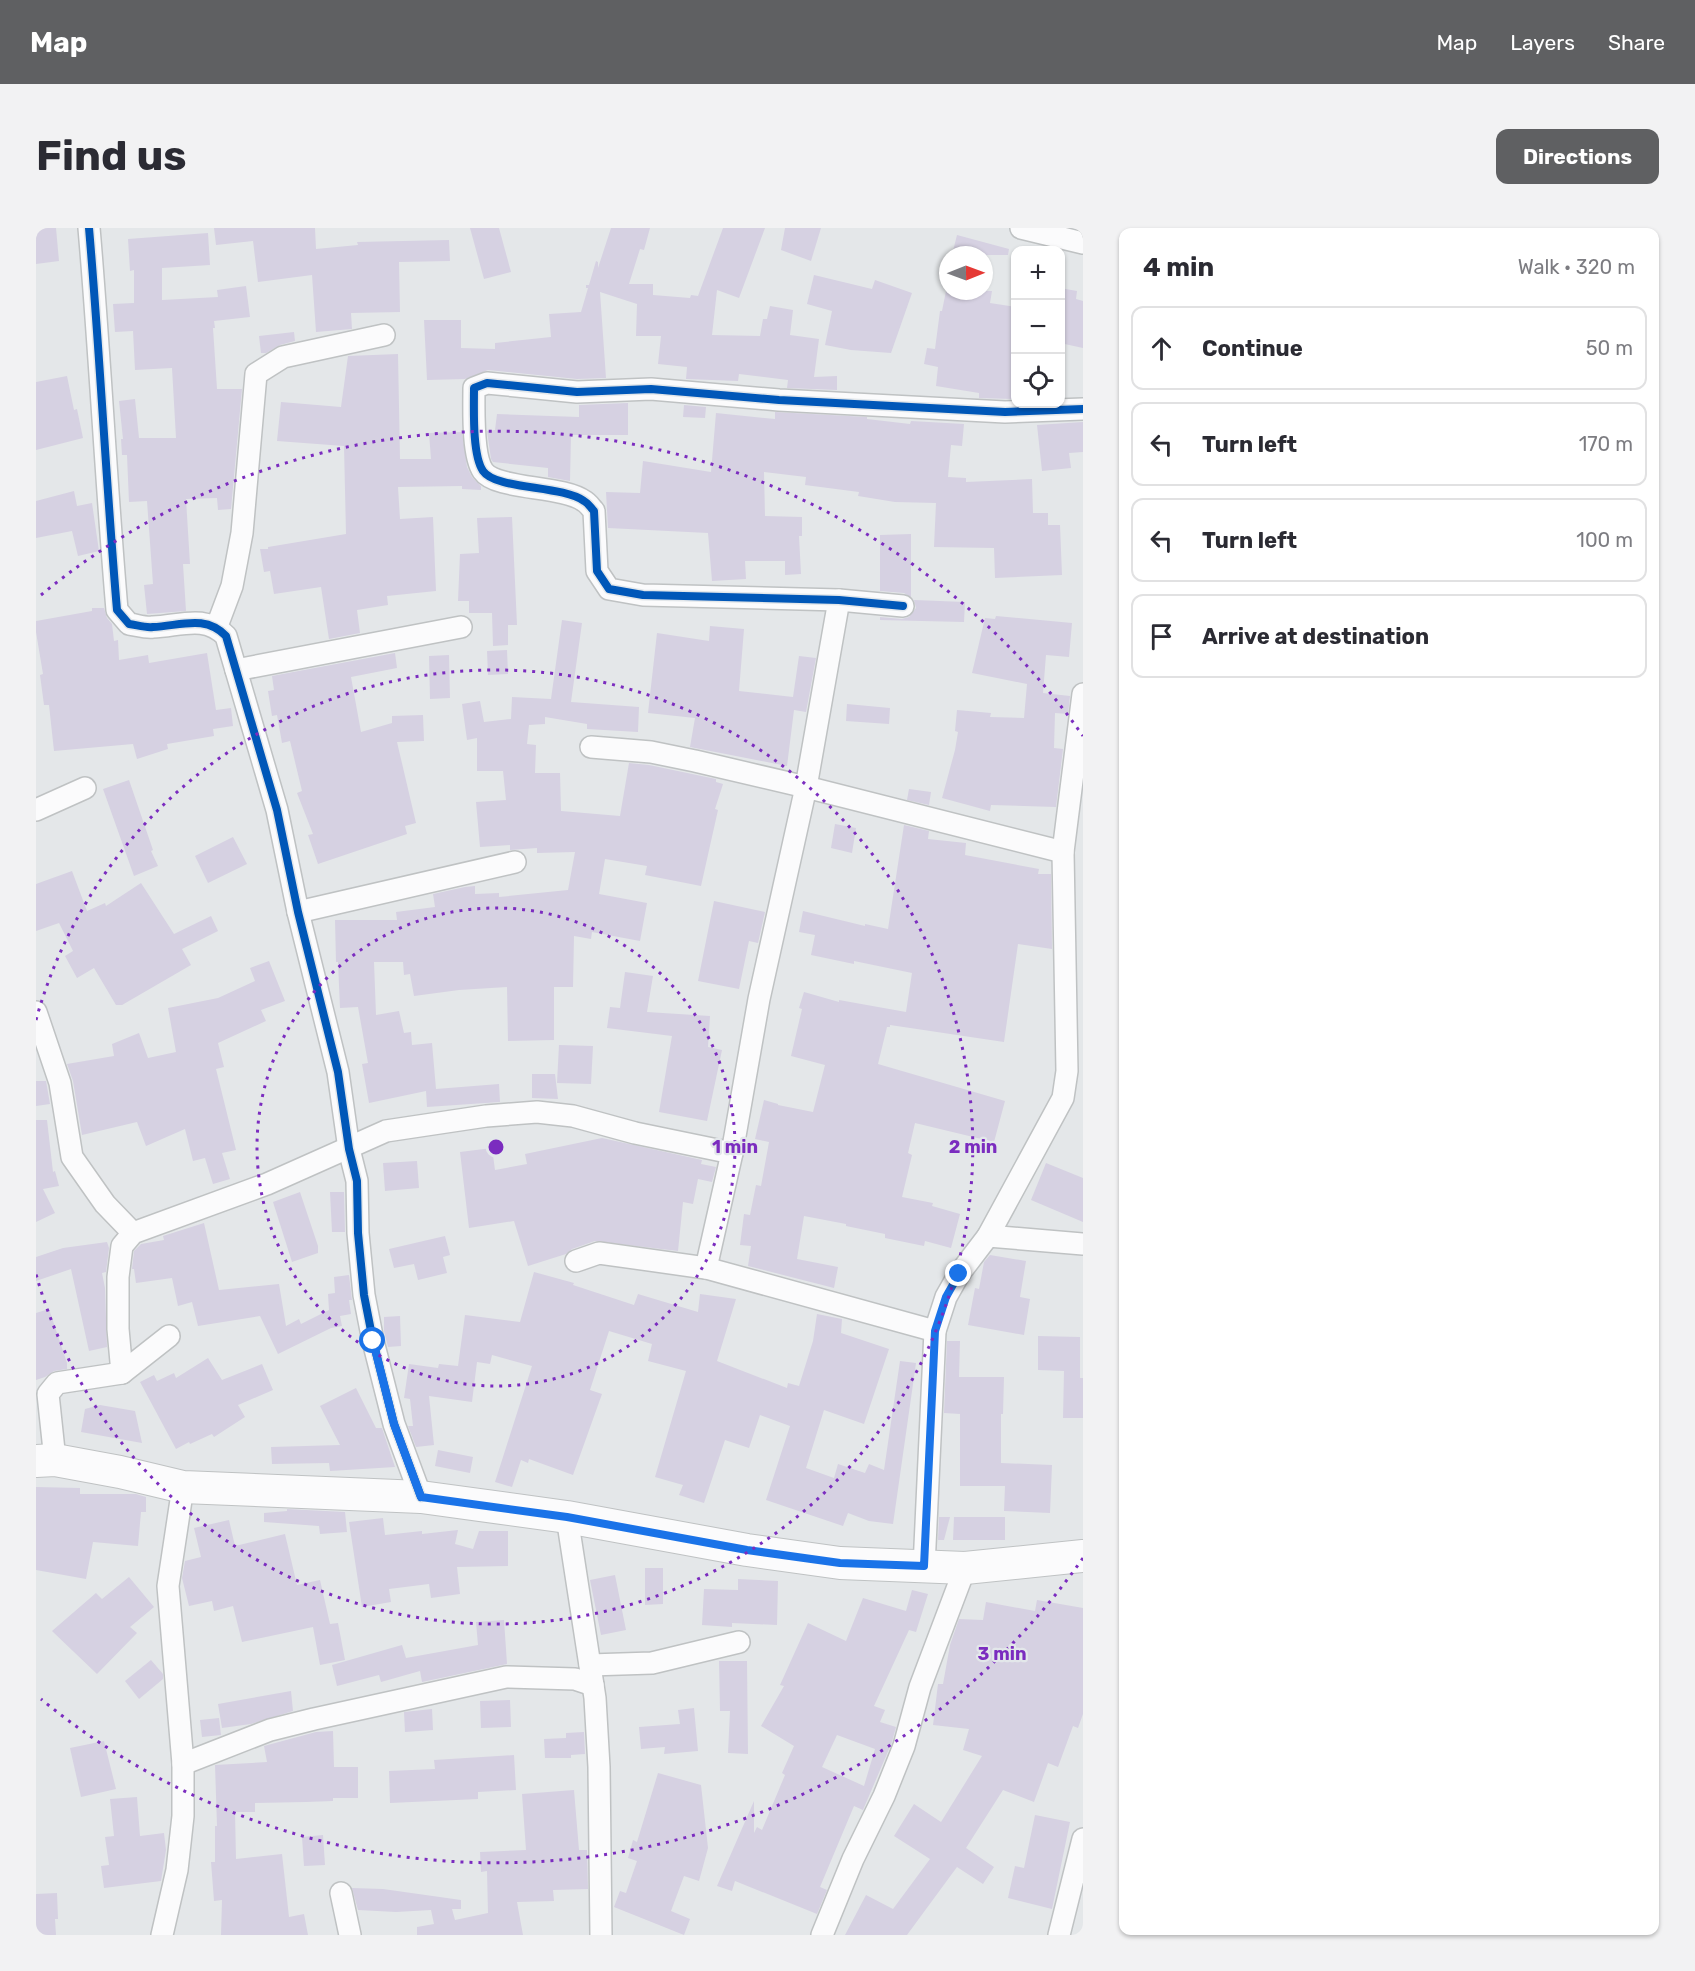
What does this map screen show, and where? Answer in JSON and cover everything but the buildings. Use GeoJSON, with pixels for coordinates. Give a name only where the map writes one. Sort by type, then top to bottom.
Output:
{"type":"FeatureCollection","features":[{"type":"Feature","properties":{"kind":"main road"},"geometry":{"type":"LineString","coordinates":[[46,1461],[120,1472],[183,1487],[421,1497],[567,1517],[747,1550],[840,1563],[965,1568],[1083,1556]]}},
{"type":"Feature","properties":{"kind":"street"},"geometry":{"type":"LineString","coordinates":[[89,228],[117,610],[129,624],[150,628],[200,623],[217,626],[226,636],[277,810],[298,912],[338,1072],[349,1149],[357,1181],[358,1233],[364,1295],[394,1424],[421,1497]]}},
{"type":"Feature","properties":{"kind":"street"},"geometry":{"type":"LineString","coordinates":[[1021,228],[1083,243]]}},
{"type":"Feature","properties":{"kind":"street"},"geometry":{"type":"LineString","coordinates":[[217,626],[232,586],[242,533],[255,374],[283,357],[384,335]]}},
{"type":"Feature","properties":{"kind":"street"},"geometry":{"type":"LineString","coordinates":[[903,606],[839,600],[643,595],[609,589],[597,571],[594,511],[583,500],[564,493],[497,480],[483,471],[476,450],[474,388],[487,383],[577,392],[651,388],[779,400],[1005,412],[1083,409]]}},
{"type":"Feature","properties":{"kind":"street"},"geometry":{"type":"LineString","coordinates":[[706,1268],[732,1153],[759,999],[806,787],[839,600]]}},
{"type":"Feature","properties":{"kind":"street"},"geometry":{"type":"LineString","coordinates":[[236,670],[461,627]]}},
{"type":"Feature","properties":{"kind":"street"},"geometry":{"type":"LineString","coordinates":[[924,1566],[935,1331],[946,1297],[959,1274],[988,1236],[1063,1098],[1067,1071],[1063,852],[1083,694]]}},
{"type":"Feature","properties":{"kind":"street"},"geometry":{"type":"LineString","coordinates":[[591,747],[651,752],[806,787],[1063,852]]}},
{"type":"Feature","properties":{"kind":"street"},"geometry":{"type":"LineString","coordinates":[[36,810],[85,788]]}},
{"type":"Feature","properties":{"kind":"street"},"geometry":{"type":"LineString","coordinates":[[298,912],[515,862]]}},
{"type":"Feature","properties":{"kind":"street"},"geometry":{"type":"LineString","coordinates":[[36,1012],[60,1083],[72,1157],[105,1204],[133,1233]]}},
{"type":"Feature","properties":{"kind":"street"},"geometry":{"type":"LineString","coordinates":[[122,1373],[118,1329],[118,1277],[122,1246],[133,1233],[267,1184],[386,1131],[486,1116],[537,1112],[573,1116],[635,1133],[732,1153]]}},
{"type":"Feature","properties":{"kind":"street"},"geometry":{"type":"LineString","coordinates":[[988,1236],[1083,1244]]}},
{"type":"Feature","properties":{"kind":"street"},"geometry":{"type":"LineString","coordinates":[[576,1262],[599,1254],[706,1268],[935,1331]]}},
{"type":"Feature","properties":{"kind":"street"},"geometry":{"type":"LineString","coordinates":[[46,1461],[48,1394],[57,1383],[122,1373],[169,1336]]}},
{"type":"Feature","properties":{"kind":"street"},"geometry":{"type":"LineString","coordinates":[[162,1935],[177,1870],[183,1816],[183,1764],[168,1586],[183,1487]]}},
{"type":"Feature","properties":{"kind":"street"},"geometry":{"type":"LineString","coordinates":[[567,1517],[591,1675],[599,1767],[601,1935]]}},
{"type":"Feature","properties":{"kind":"street"},"geometry":{"type":"LineString","coordinates":[[822,1935],[853,1859],[884,1796],[904,1746],[920,1687],[965,1568]]}},
{"type":"Feature","properties":{"kind":"street"},"geometry":{"type":"LineString","coordinates":[[183,1764],[270,1730],[314,1719],[506,1677],[575,1678],[652,1663],[739,1642]]}},
{"type":"Feature","properties":{"kind":"street"},"geometry":{"type":"LineString","coordinates":[[1059,1935],[1083,1839]]}},
{"type":"Feature","properties":{"kind":"street"},"geometry":{"type":"LineString","coordinates":[[341,1893],[350,1935]]}},
{"type":"Feature","properties":{"kind":"cycle path"},"geometry":{"type":"LineString","coordinates":[[89,228],[117,610],[129,624],[150,627],[201,623],[218,629],[226,636],[277,810],[298,912],[338,1072],[349,1149],[357,1181],[358,1233],[364,1295],[394,1424],[421,1497]]}},
{"type":"Feature","properties":{"kind":"cycle path"},"geometry":{"type":"LineString","coordinates":[[903,606],[839,600],[643,595],[609,589],[597,571],[594,511],[587,503],[561,492],[501,481],[490,477],[483,471],[479,464],[475,443],[474,388],[487,383],[577,392],[651,389],[779,400],[1005,412],[1083,409]]}},
{"type":"Feature","properties":{"kind":"route"},"geometry":{"type":"LineString","coordinates":[[373,1341],[394,1424],[421,1497],[567,1517],[747,1550],[840,1563],[924,1566],[935,1331],[946,1297],[959,1274]]}}]}
